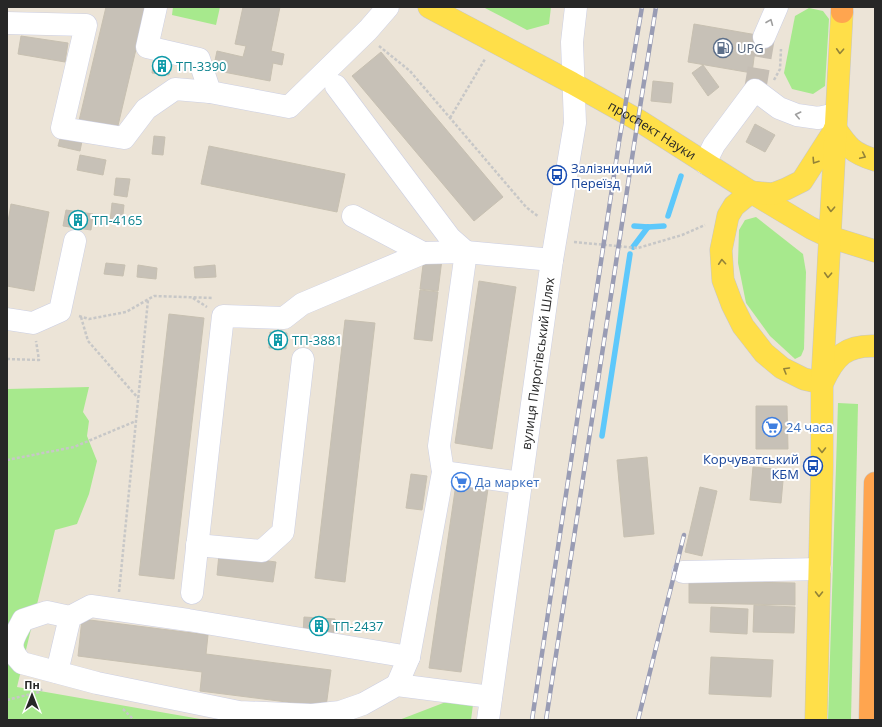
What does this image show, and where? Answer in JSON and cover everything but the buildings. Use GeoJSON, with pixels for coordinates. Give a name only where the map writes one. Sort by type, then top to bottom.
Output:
{"type":"FeatureCollection","features":[{"type":"Feature","properties":{"kind":"highway"},"geometry":{"type":"LineString","coordinates":[[870,720],[875,483]]}},
{"type":"Feature","properties":{"kind":"main road","name":"проспект Науки"},"geometry":{"type":"LineString","coordinates":[[429,7],[638,120],[750,192],[811,228],[875,251]]}},
{"type":"Feature","properties":{"kind":"main road"},"geometry":{"type":"LineString","coordinates":[[816,720],[820,569],[822,383],[836,121],[840,9]]}},
{"type":"Feature","properties":{"kind":"main road"},"geometry":{"type":"LineString","coordinates":[[836,121],[849,148],[864,157],[875,160]]}},
{"type":"Feature","properties":{"kind":"main road"},"geometry":{"type":"LineString","coordinates":[[822,383],[804,379],[782,368],[764,354],[743,326],[732,304],[723,280],[721,250],[728,216],[734,206],[750,192],[773,194],[802,181],[836,121]]}},
{"type":"Feature","properties":{"kind":"main road"},"geometry":{"type":"LineString","coordinates":[[822,383],[831,366],[844,352],[862,346],[875,346]]}},
{"type":"Feature","properties":{"kind":"street"},"geometry":{"type":"LineString","coordinates":[[156,7],[147,47],[199,59],[210,92]]}},
{"type":"Feature","properties":{"kind":"street"},"geometry":{"type":"LineString","coordinates":[[7,23],[86,25],[62,128],[124,138],[146,109],[175,90],[210,92],[289,107],[368,30],[388,7]]}},
{"type":"Feature","properties":{"kind":"street","name":"вулиця Пирогівський Шлях"},"geometry":{"type":"LineString","coordinates":[[488,720],[555,243],[575,123],[572,83],[572,42],[576,7]]}},
{"type":"Feature","properties":{"kind":"street"},"geometry":{"type":"LineString","coordinates":[[764,38],[776,7]]}},
{"type":"Feature","properties":{"kind":"street"},"geometry":{"type":"LineString","coordinates":[[336,86],[450,238],[466,252]]}},
{"type":"Feature","properties":{"kind":"street"},"geometry":{"type":"LineString","coordinates":[[705,163],[714,145],[755,90],[779,108],[797,115],[836,121]]}},
{"type":"Feature","properties":{"kind":"street"},"geometry":{"type":"LineString","coordinates":[[353,216],[423,253]]}},
{"type":"Feature","properties":{"kind":"street"},"geometry":{"type":"LineString","coordinates":[[7,319],[33,322],[60,311],[75,241]]}},
{"type":"Feature","properties":{"kind":"street"},"geometry":{"type":"LineString","coordinates":[[192,593],[223,316],[284,318],[302,304],[423,253],[466,252],[555,243]]}},
{"type":"Feature","properties":{"kind":"street"},"geometry":{"type":"LineString","coordinates":[[398,685],[409,657],[443,472],[439,446],[466,252]]}},
{"type":"Feature","properties":{"kind":"street"},"geometry":{"type":"LineString","coordinates":[[197,545],[262,551],[283,532],[303,359]]}},
{"type":"Feature","properties":{"kind":"street"},"geometry":{"type":"LineString","coordinates":[[443,472],[522,483]]}},
{"type":"Feature","properties":{"kind":"street"},"geometry":{"type":"LineString","coordinates":[[683,572],[820,569]]}},
{"type":"Feature","properties":{"kind":"street"},"geometry":{"type":"LineString","coordinates":[[409,657],[91,606],[70,618],[47,612],[23,620],[12,642],[11,655],[22,663],[98,683],[239,712],[312,716],[340,712],[363,704],[398,685],[491,697]]}},
{"type":"Feature","properties":{"kind":"street"},"geometry":{"type":"LineString","coordinates":[[57,672],[70,618]]}},
{"type":"Feature","properties":{"kind":"path"},"geometry":{"type":"LineString","coordinates":[[376,43],[410,70],[555,243],[638,248],[682,235],[728,216]]}},
{"type":"Feature","properties":{"kind":"path"},"geometry":{"type":"LineString","coordinates":[[450,118],[486,57]]}},
{"type":"Feature","properties":{"kind":"path"},"geometry":{"type":"LineString","coordinates":[[60,311],[89,319],[126,312],[154,296],[219,298]]}},
{"type":"Feature","properties":{"kind":"path"},"geometry":{"type":"LineString","coordinates":[[118,610],[148,300]]}},
{"type":"Feature","properties":{"kind":"path"},"geometry":{"type":"LineString","coordinates":[[81,317],[88,341],[138,398]]}},
{"type":"Feature","properties":{"kind":"path"},"geometry":{"type":"LineString","coordinates":[[7,359],[39,360],[33,322]]}},
{"type":"Feature","properties":{"kind":"path"},"geometry":{"type":"LineString","coordinates":[[7,460],[74,447],[136,421]]}},
{"type":"Feature","properties":{"kind":"path"},"geometry":{"type":"LineString","coordinates":[[7,700],[39,692],[57,672]]}},
{"type":"Feature","properties":{"kind":"green space"},"geometry":{"type":"Polygon","coordinates":[[[173,7],[220,7],[216,25],[172,15],[173,7]]]}},
{"type":"Feature","properties":{"kind":"green space"},"geometry":{"type":"Polygon","coordinates":[[[483,7],[551,7],[549,24],[527,30],[483,7]]]}},
{"type":"Feature","properties":{"kind":"green space"},"geometry":{"type":"Polygon","coordinates":[[[809,8],[823,11],[829,19],[825,86],[813,94],[792,89],[784,73],[795,16],[809,8]]]}},
{"type":"Feature","properties":{"kind":"green space"},"geometry":{"type":"Polygon","coordinates":[[[756,217],[803,254],[806,272],[804,349],[801,356],[795,359],[770,336],[746,303],[738,263],[739,230],[745,220],[756,217]]]}},
{"type":"Feature","properties":{"kind":"green space"},"geometry":{"type":"Polygon","coordinates":[[[89,387],[83,412],[89,421],[87,436],[97,461],[89,494],[77,524],[55,530],[17,687],[206,720],[7,720],[7,389],[89,387]]]}},
{"type":"Feature","properties":{"kind":"green space"},"geometry":{"type":"Polygon","coordinates":[[[838,403],[858,404],[851,720],[828,720],[838,403]]]}},
{"type":"Feature","properties":{"kind":"green space"},"geometry":{"type":"Polygon","coordinates":[[[474,697],[471,720],[399,720],[451,700],[458,704],[474,697]]]}},
{"type":"Feature","properties":{"kind":"waterway"},"geometry":{"type":"LineString","coordinates":[[668,216],[681,176]]}},
{"type":"Feature","properties":{"kind":"waterway"},"geometry":{"type":"LineString","coordinates":[[634,226],[664,226]]}},
{"type":"Feature","properties":{"kind":"waterway"},"geometry":{"type":"LineString","coordinates":[[633,247],[648,227]]}},
{"type":"Feature","properties":{"kind":"waterway"},"geometry":{"type":"LineString","coordinates":[[602,436],[630,254]]}},
{"type":"Feature","properties":{"kind":"tunnel"},"geometry":{"type":"LineString","coordinates":[[755,90],[764,37]]}},
{"type":"Feature","properties":{"kind":"railway"},"geometry":{"type":"LineString","coordinates":[[532,720],[619,142],[642,7]]}},
{"type":"Feature","properties":{"kind":"railway"},"geometry":{"type":"LineString","coordinates":[[546,720],[656,7]]}},
{"type":"Feature","properties":{"kind":"railway"},"geometry":{"type":"LineString","coordinates":[[638,720],[684,535]]}},
{"type":"Feature","properties":{"kind":"place","name":"UPG"},"geometry":{"type":"Point","coordinates":[723,48]}},
{"type":"Feature","properties":{"kind":"place","name":"ТП-3390"},"geometry":{"type":"Point","coordinates":[162,66]}},
{"type":"Feature","properties":{"kind":"place","name":"Залізничний Переїзд"},"geometry":{"type":"Point","coordinates":[557,175]}},
{"type":"Feature","properties":{"kind":"place","name":"ТП-4165"},"geometry":{"type":"Point","coordinates":[78,220]}},
{"type":"Feature","properties":{"kind":"place","name":"ТП-3881"},"geometry":{"type":"Point","coordinates":[278,340]}},
{"type":"Feature","properties":{"kind":"place","name":"24 часа"},"geometry":{"type":"Point","coordinates":[772,427]}},
{"type":"Feature","properties":{"kind":"place","name":"Корчуватський КБМ"},"geometry":{"type":"Point","coordinates":[813,466]}},
{"type":"Feature","properties":{"kind":"place","name":"Да маркет"},"geometry":{"type":"Point","coordinates":[461,482]}},
{"type":"Feature","properties":{"kind":"place","name":"ТП-2437"},"geometry":{"type":"Point","coordinates":[319,626]}}]}
